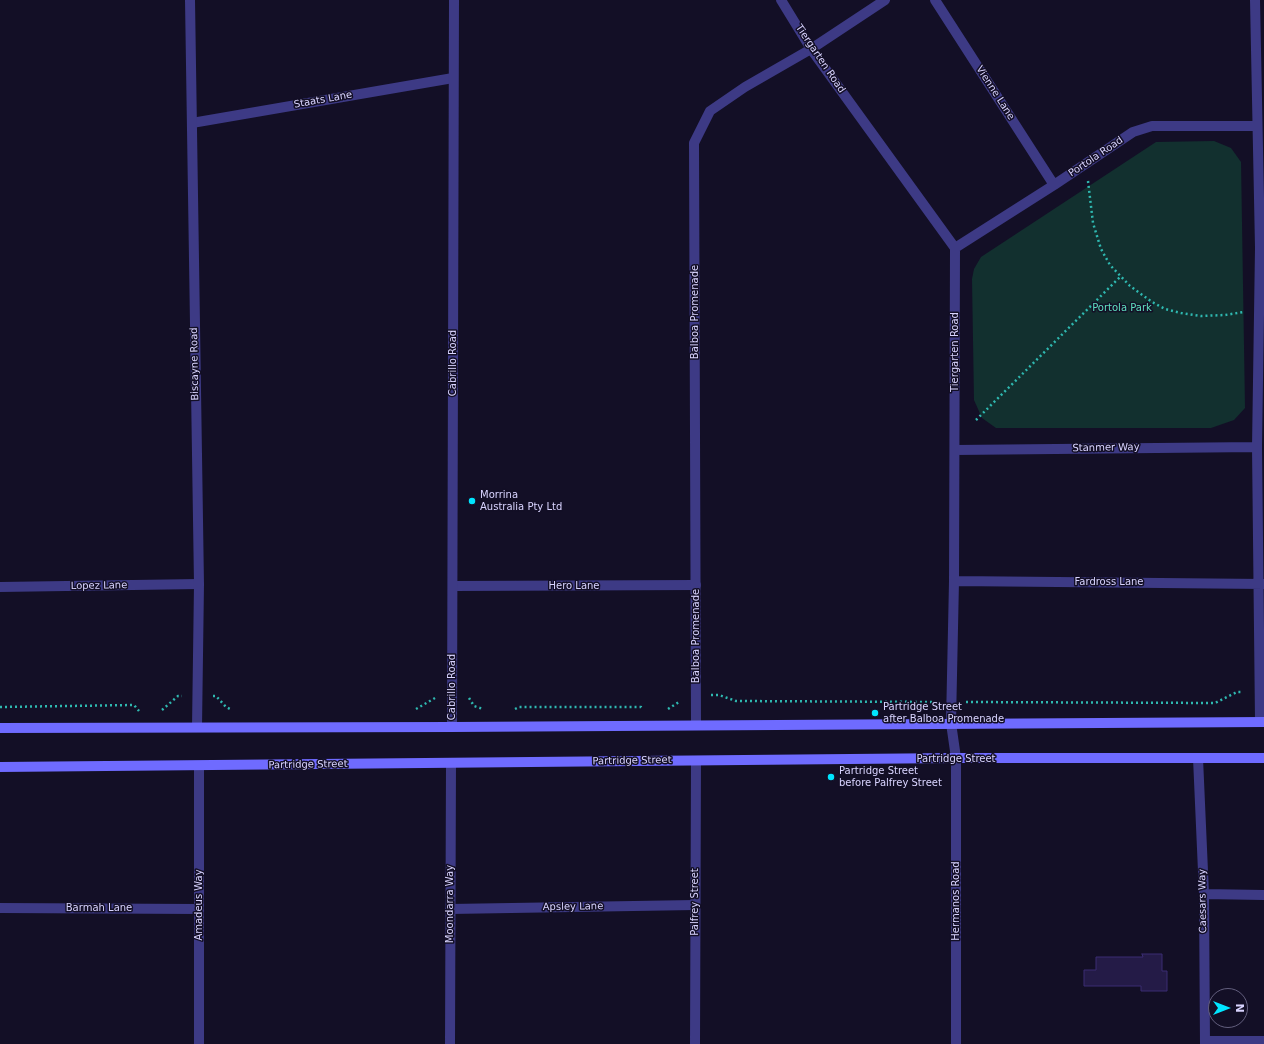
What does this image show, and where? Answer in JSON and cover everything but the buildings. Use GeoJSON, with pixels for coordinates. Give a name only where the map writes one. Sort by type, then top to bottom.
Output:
{"type":"FeatureCollection","features":[{"type":"Feature","properties":{"kind":"main road"},"geometry":{"type":"LineString","coordinates":[[0,728],[452,727],[1262,721]]}},
{"type":"Feature","properties":{"kind":"main road","name":"Partridge Street"},"geometry":{"type":"LineString","coordinates":[[0,767],[956,758],[1264,758]]}},
{"type":"Feature","properties":{"kind":"street","name":"Biscayne Road"},"geometry":{"type":"LineString","coordinates":[[190,0],[198,584],[197,727]]}},
{"type":"Feature","properties":{"kind":"street","name":"Cabrillo Road"},"geometry":{"type":"LineString","coordinates":[[452,727],[454,0]]}},
{"type":"Feature","properties":{"kind":"street","name":"Tiergarten Road"},"geometry":{"type":"LineString","coordinates":[[782,0],[811,49],[955,248],[954,581],[951,723],[956,758]]}},
{"type":"Feature","properties":{"kind":"street","name":"Balboa Promenade"},"geometry":{"type":"LineString","coordinates":[[696,724],[694,143],[710,111],[745,88],[811,49],[885,0]]}},
{"type":"Feature","properties":{"kind":"street","name":"Vienne Lane"},"geometry":{"type":"LineString","coordinates":[[935,0],[1054,185]]}},
{"type":"Feature","properties":{"kind":"street"},"geometry":{"type":"LineString","coordinates":[[1255,0],[1257,126],[1262,248],[1261,384],[1257,447],[1261,584],[1259,692],[1262,721]]}},
{"type":"Feature","properties":{"kind":"street","name":"Staats Lane"},"geometry":{"type":"LineString","coordinates":[[192,123],[453,78]]}},
{"type":"Feature","properties":{"kind":"street","name":"Portola Road"},"geometry":{"type":"LineString","coordinates":[[955,248],[1054,185],[1133,132],[1152,126],[1257,126]]}},
{"type":"Feature","properties":{"kind":"street","name":"Stanmer Way"},"geometry":{"type":"LineString","coordinates":[[955,450],[1257,447]]}},
{"type":"Feature","properties":{"kind":"street","name":"Fardross Lane"},"geometry":{"type":"LineString","coordinates":[[954,581],[1261,584]]}},
{"type":"Feature","properties":{"kind":"street","name":"Lopez Lane"},"geometry":{"type":"LineString","coordinates":[[0,587],[198,584]]}},
{"type":"Feature","properties":{"kind":"street","name":"Hero Lane"},"geometry":{"type":"LineString","coordinates":[[453,586],[696,585]]}},
{"type":"Feature","properties":{"kind":"street","name":"Hermanos Road"},"geometry":{"type":"LineString","coordinates":[[956,758],[956,1044]]}},
{"type":"Feature","properties":{"kind":"street","name":"Caesars Way"},"geometry":{"type":"LineString","coordinates":[[1198,758],[1204,894],[1205,1042]]}},
{"type":"Feature","properties":{"kind":"street","name":"Palfrey Street"},"geometry":{"type":"LineString","coordinates":[[695,1044],[696,761]]}},
{"type":"Feature","properties":{"kind":"street","name":"Moondarra Way"},"geometry":{"type":"LineString","coordinates":[[450,1044],[451,763]]}},
{"type":"Feature","properties":{"kind":"street","name":"Amadeus Way"},"geometry":{"type":"LineString","coordinates":[[199,766],[199,1044]]}},
{"type":"Feature","properties":{"kind":"street"},"geometry":{"type":"LineString","coordinates":[[1204,894],[1264,895]]}},
{"type":"Feature","properties":{"kind":"street","name":"Apsley Lane"},"geometry":{"type":"LineString","coordinates":[[450,909],[695,905]]}},
{"type":"Feature","properties":{"kind":"street","name":"Barmah Lane"},"geometry":{"type":"LineString","coordinates":[[0,908],[198,909]]}},
{"type":"Feature","properties":{"kind":"street"},"geometry":{"type":"LineString","coordinates":[[1205,1042],[1264,1041]]}},
{"type":"Feature","properties":{"kind":"path"},"geometry":{"type":"LineString","coordinates":[[1082,184],[1088,180],[1093,223],[1101,249],[1110,266],[1130,286],[1152,302],[1165,309],[1181,313],[1201,316],[1225,315],[1248,311]]}},
{"type":"Feature","properties":{"kind":"path"},"geometry":{"type":"LineString","coordinates":[[976,420],[1120,277]]}},
{"type":"Feature","properties":{"kind":"path"},"geometry":{"type":"LineString","coordinates":[[974,416],[980,424]]}},
{"type":"Feature","properties":{"kind":"path"},"geometry":{"type":"LineString","coordinates":[[667,710],[686,695],[719,695],[736,701],[1215,703],[1237,692],[1259,692]]}},
{"type":"Feature","properties":{"kind":"path"},"geometry":{"type":"LineString","coordinates":[[161,710],[178,696],[216,696],[226,707],[233,710]]}},
{"type":"Feature","properties":{"kind":"path"},"geometry":{"type":"LineString","coordinates":[[410,711],[427,703],[433,698],[468,696],[474,706],[488,712]]}},
{"type":"Feature","properties":{"kind":"path"},"geometry":{"type":"LineString","coordinates":[[0,707],[134,706],[141,713]]}},
{"type":"Feature","properties":{"kind":"path"},"geometry":{"type":"LineString","coordinates":[[513,711],[519,707],[641,707],[646,710]]}},
{"type":"Feature","properties":{"kind":"green space","name":"Portola Park"},"geometry":{"type":"Polygon","coordinates":[[[1214,141],[1231,148],[1241,162],[1245,408],[1234,420],[1211,428],[996,428],[982,418],[974,400],[972,279],[974,269],[981,257],[1156,142],[1214,141]]]}},
{"type":"Feature","properties":{"kind":"place","name":"Morrina Australia Pty Ltd"},"geometry":{"type":"Point","coordinates":[472,501]}},
{"type":"Feature","properties":{"kind":"place","name":"Partridge Street after Balboa Promenade"},"geometry":{"type":"Point","coordinates":[875,713]}},
{"type":"Feature","properties":{"kind":"place","name":"Partridge Street before Palfrey Street"},"geometry":{"type":"Point","coordinates":[831,777]}}]}
